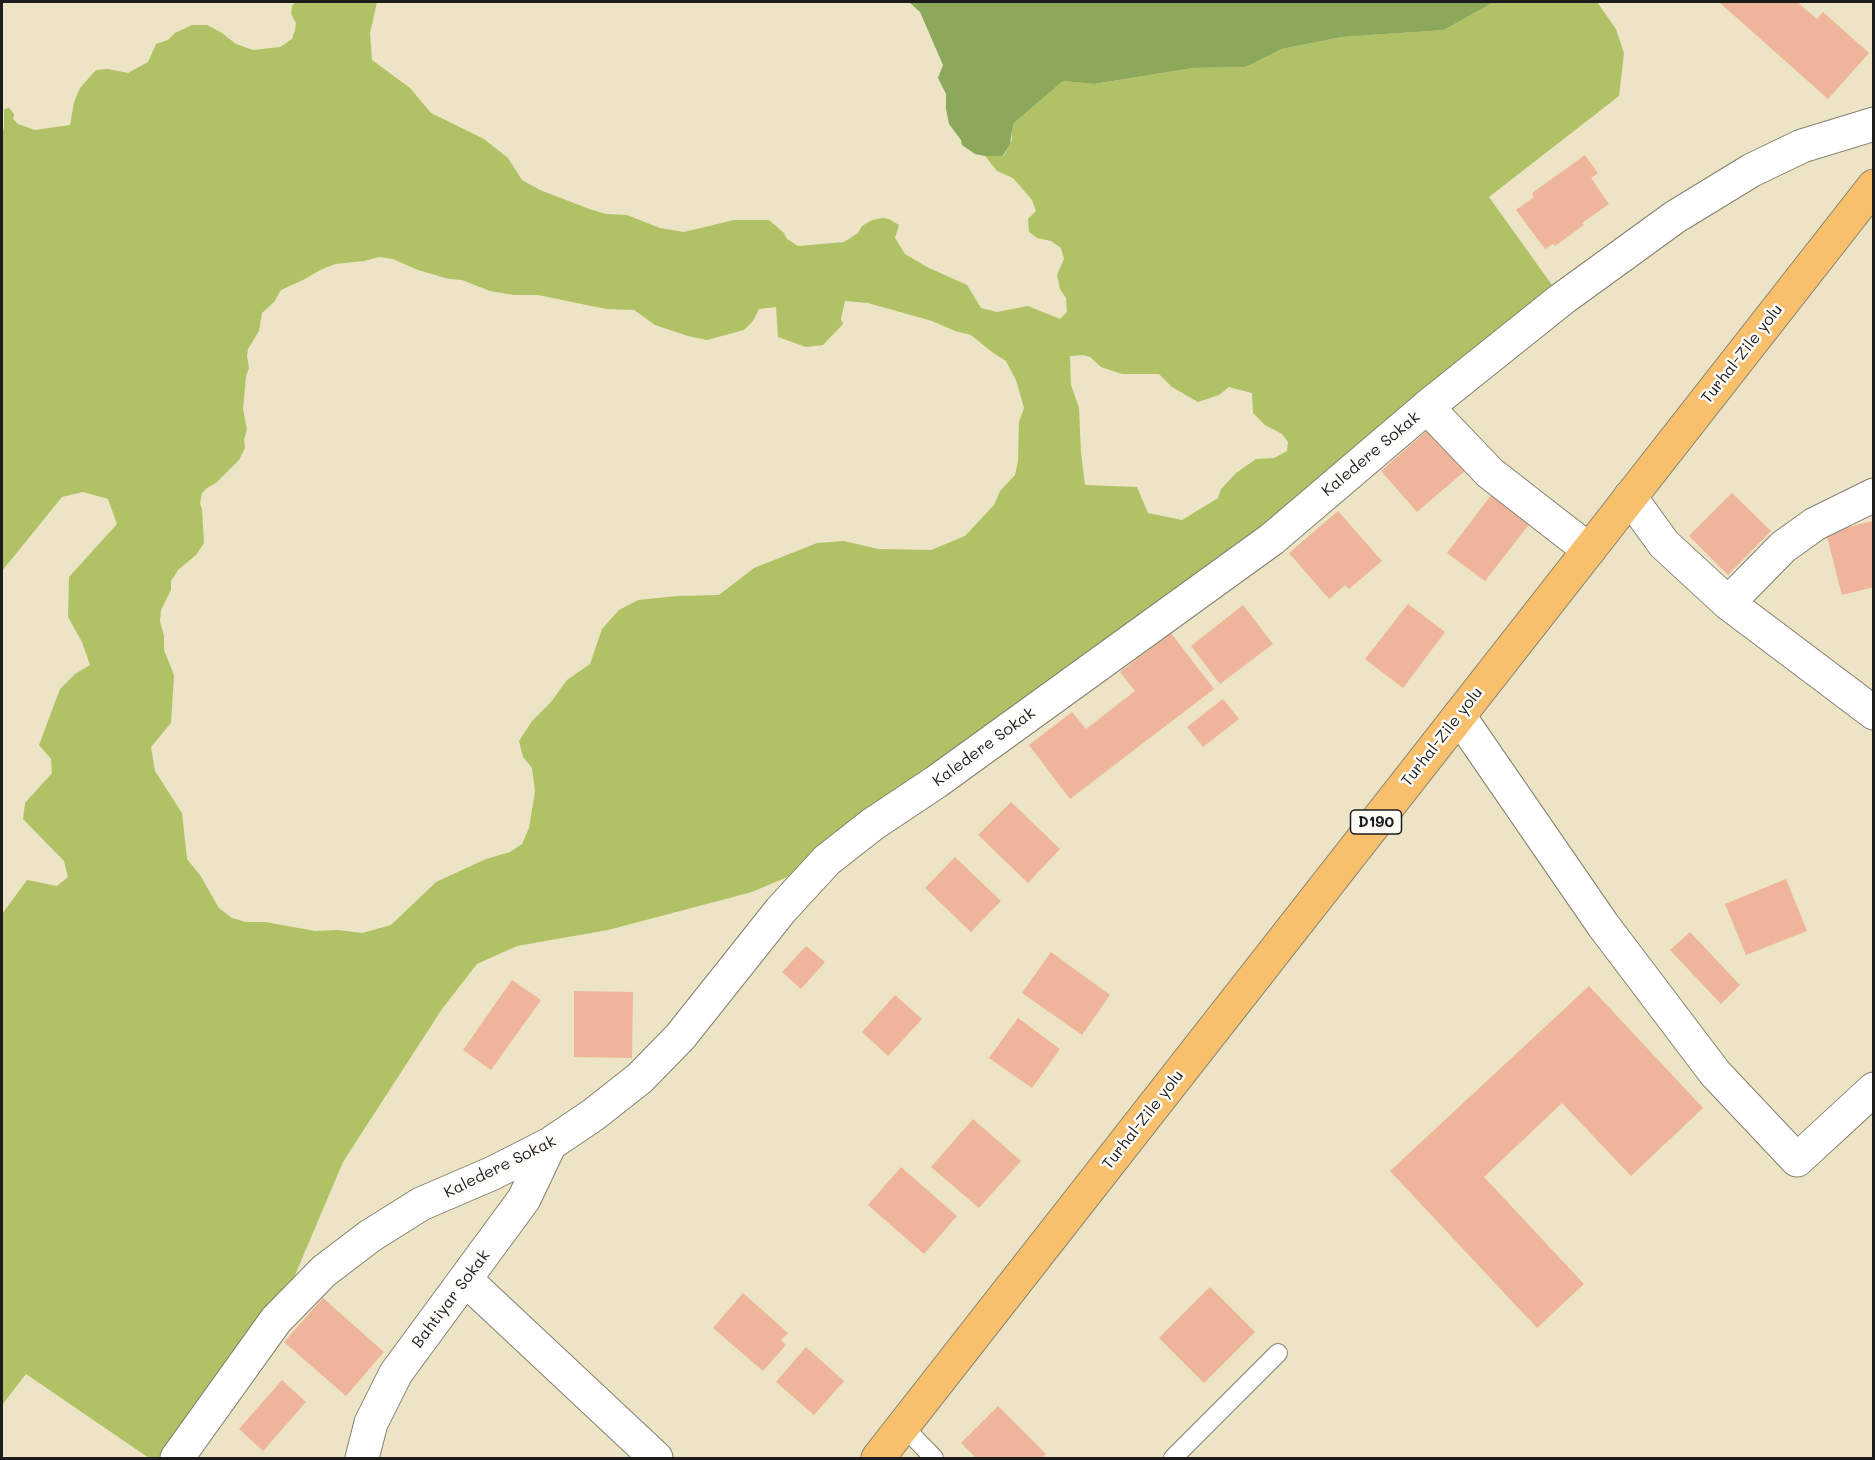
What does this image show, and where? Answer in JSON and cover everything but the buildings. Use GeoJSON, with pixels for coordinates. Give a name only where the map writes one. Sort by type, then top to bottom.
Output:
{"type":"FeatureCollection","features":[{"type":"Feature","properties":{"kind":"main road","name":"Turhal-Zile yolu"},"geometry":{"type":"LineString","coordinates":[[878,1458],[1874,186]]}},
{"type":"Feature","properties":{"kind":"street","name":"Kaledere Sokak"},"geometry":{"type":"LineString","coordinates":[[177,1458],[276,1320],[324,1271],[369,1236],[421,1204],[493,1173],[550,1144],[593,1115],[640,1078],[680,1037],[781,910],[827,860],[1272,539],[1426,407],[1562,299],[1675,217],[1762,165],[1802,146],[1874,124]]}},
{"type":"Feature","properties":{"kind":"street"},"geometry":{"type":"LineString","coordinates":[[1426,407],[1490,473],[1588,550]]}},
{"type":"Feature","properties":{"kind":"street"},"geometry":{"type":"LineString","coordinates":[[1728,603],[1783,547],[1815,524],[1874,495]]}},
{"type":"Feature","properties":{"kind":"street"},"geometry":{"type":"LineString","coordinates":[[1630,497],[1664,544],[1728,603],[1874,713]]}},
{"type":"Feature","properties":{"kind":"street"},"geometry":{"type":"LineString","coordinates":[[1459,716],[1603,925],[1715,1073],[1797,1160],[1874,1089]]}},
{"type":"Feature","properties":{"kind":"street","name":"Bahtiyar Sokak"},"geometry":{"type":"LineString","coordinates":[[362,1458],[371,1423],[391,1382],[524,1199],[550,1144]]}},
{"type":"Feature","properties":{"kind":"street"},"geometry":{"type":"LineString","coordinates":[[465,1280],[656,1458]]}},
{"type":"Feature","properties":{"kind":"lane"},"geometry":{"type":"LineString","coordinates":[[1173,1458],[1278,1353]]}},
{"type":"Feature","properties":{"kind":"lane"},"geometry":{"type":"LineString","coordinates":[[903,1426],[934,1458]]}},
{"type":"Feature","properties":{"kind":"green space"},"geometry":{"type":"Polygon","coordinates":[[[295,2],[377,2],[370,33],[372,60],[410,88],[431,113],[484,139],[508,158],[522,180],[540,190],[592,210],[606,214],[627,215],[660,228],[684,232],[734,220],[769,220],[784,233],[787,239],[798,246],[844,242],[872,220],[889,219],[899,225],[895,238],[905,254],[967,285],[981,308],[997,312],[1028,306],[1060,319],[1067,312],[1066,298],[1060,289],[1057,275],[1064,259],[1061,248],[1029,232],[1028,219],[1036,211],[1032,200],[1013,178],[997,171],[985,156],[1004,156],[1012,139],[1012,125],[1063,81],[1094,84],[1193,68],[1246,67],[1282,49],[1342,37],[1444,30],[1494,2],[1597,2],[1616,29],[1624,53],[1619,96],[1489,197],[1562,299],[827,860],[752,892],[608,930],[517,946],[477,964],[442,1009],[343,1162],[276,1320],[177,1458],[149,1458],[26,1374],[2,1405],[2,914],[27,880],[57,886],[68,877],[64,861],[23,819],[25,803],[52,773],[51,759],[39,745],[60,689],[75,674],[90,665],[82,642],[68,617],[69,577],[117,524],[108,499],[83,492],[62,497],[2,571],[2,134],[4,109],[9,108],[14,114],[13,119],[18,124],[35,130],[70,125],[74,102],[80,88],[96,70],[108,69],[128,73],[148,62],[156,44],[168,40],[175,33],[192,25],[207,25],[236,44],[253,50],[280,47],[292,39],[295,30],[296,23],[291,14],[295,2]],[[379,257],[335,264],[320,270],[281,290],[274,302],[262,313],[259,331],[248,349],[247,356],[249,368],[246,376],[243,409],[247,429],[244,440],[245,448],[239,460],[216,483],[202,493],[200,504],[204,543],[196,555],[178,570],[171,581],[171,590],[161,610],[160,621],[164,636],[164,650],[174,675],[171,723],[151,747],[155,771],[182,813],[187,859],[200,875],[219,908],[232,918],[246,922],[265,922],[315,931],[338,930],[362,933],[391,925],[436,882],[486,859],[510,852],[522,844],[529,828],[535,791],[532,768],[523,757],[519,741],[532,721],[551,702],[567,680],[590,664],[602,629],[619,610],[638,600],[719,595],[754,568],[817,543],[844,541],[878,549],[931,550],[965,536],[994,505],[1000,491],[1015,475],[1018,461],[1019,422],[1024,408],[1016,380],[1006,361],[971,335],[932,321],[868,303],[845,301],[841,319],[843,324],[823,345],[806,347],[778,337],[776,307],[759,309],[753,321],[744,330],[707,340],[655,325],[634,310],[606,309],[538,295],[514,295],[490,291],[462,280],[449,279],[418,270],[393,259],[379,257]],[[1070,356],[1071,385],[1079,408],[1085,485],[1137,487],[1148,513],[1182,520],[1218,498],[1221,489],[1236,473],[1256,459],[1274,458],[1287,451],[1288,442],[1282,434],[1265,425],[1253,413],[1252,393],[1229,387],[1219,395],[1198,402],[1172,387],[1159,374],[1122,374],[1101,367],[1090,357],[1070,356]]]}},
{"type":"Feature","properties":{"kind":"green space"},"geometry":{"type":"Polygon","coordinates":[[[909,2],[1494,2],[1444,30],[1342,37],[1282,49],[1246,67],[1193,68],[1094,84],[1063,81],[1013,124],[1010,144],[1003,156],[985,156],[975,154],[962,145],[949,124],[946,94],[938,78],[943,65],[920,12],[909,2]]]}}]}
